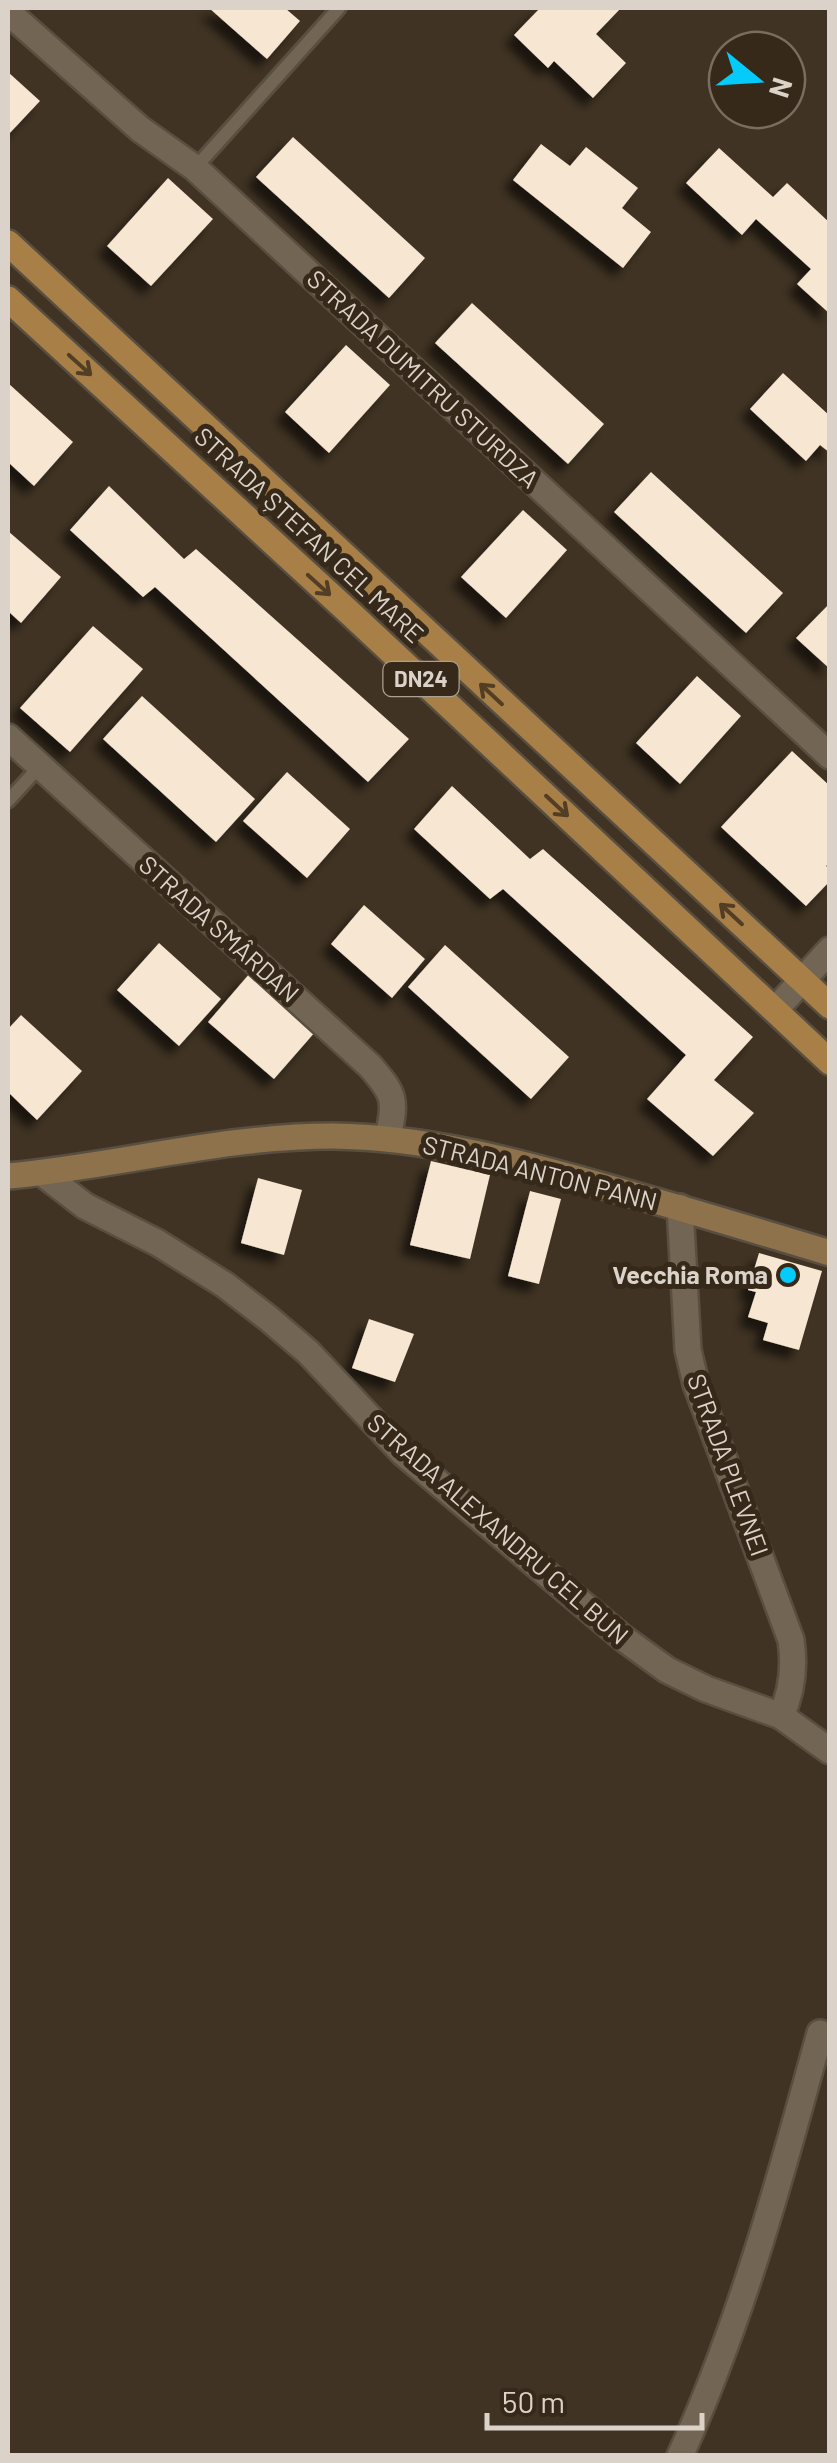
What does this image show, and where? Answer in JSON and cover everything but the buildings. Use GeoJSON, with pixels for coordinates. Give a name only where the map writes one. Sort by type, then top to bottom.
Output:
{"type":"FeatureCollection","features":[{"type":"Feature","properties":{"kind":"main road","name":"STRADA ȘTEFAN CEL MARE"},"geometry":{"type":"LineString","coordinates":[[8,243],[830,1006]]}},
{"type":"Feature","properties":{"kind":"main road","name":"STRADA ȘTEFAN CEL MARE"},"geometry":{"type":"LineString","coordinates":[[8,300],[830,1062]]}},
{"type":"Feature","properties":{"kind":"main road","name":"STRADA ANTON PANN"},"geometry":{"type":"LineString","coordinates":[[8,1176],[233,1142],[332,1136],[388,1139],[480,1154],[829,1253]]}},
{"type":"Feature","properties":{"kind":"street","name":"STRADA DUMITRU STURDZA"},"geometry":{"type":"LineString","coordinates":[[8,12],[140,129],[196,168],[830,756]]}},
{"type":"Feature","properties":{"kind":"street","name":"STRADA SMÂRDAN"},"geometry":{"type":"LineString","coordinates":[[8,738],[370,1066],[388,1086],[394,1103],[388,1139]]}},
{"type":"Feature","properties":{"kind":"street"},"geometry":{"type":"LineString","coordinates":[[774,1010],[830,950]]}},
{"type":"Feature","properties":{"kind":"street","name":"STRADA ALEXANDRU CEL BUN"},"geometry":{"type":"LineString","coordinates":[[42,1173],[86,1206],[158,1243],[225,1285],[268,1318],[308,1352],[402,1454],[623,1638],[667,1670],[706,1690],[782,1716],[830,1750]]}},
{"type":"Feature","properties":{"kind":"street","name":"STRADA PLEVNEI"},"geometry":{"type":"LineString","coordinates":[[680,1208],[688,1350],[696,1384],[792,1640],[792,1682],[782,1716]]}},
{"type":"Feature","properties":{"kind":"street"},"geometry":{"type":"LineString","coordinates":[[680,2456],[720,2358],[760,2242],[820,2033]]}},
{"type":"Feature","properties":{"kind":"lane"},"geometry":{"type":"LineString","coordinates":[[196,168],[340,8]]}},
{"type":"Feature","properties":{"kind":"lane"},"geometry":{"type":"LineString","coordinates":[[8,802],[39,766]]}},
{"type":"Feature","properties":{"kind":"place","name":"Vecchia Roma"},"geometry":{"type":"Point","coordinates":[788,1275]}}]}
